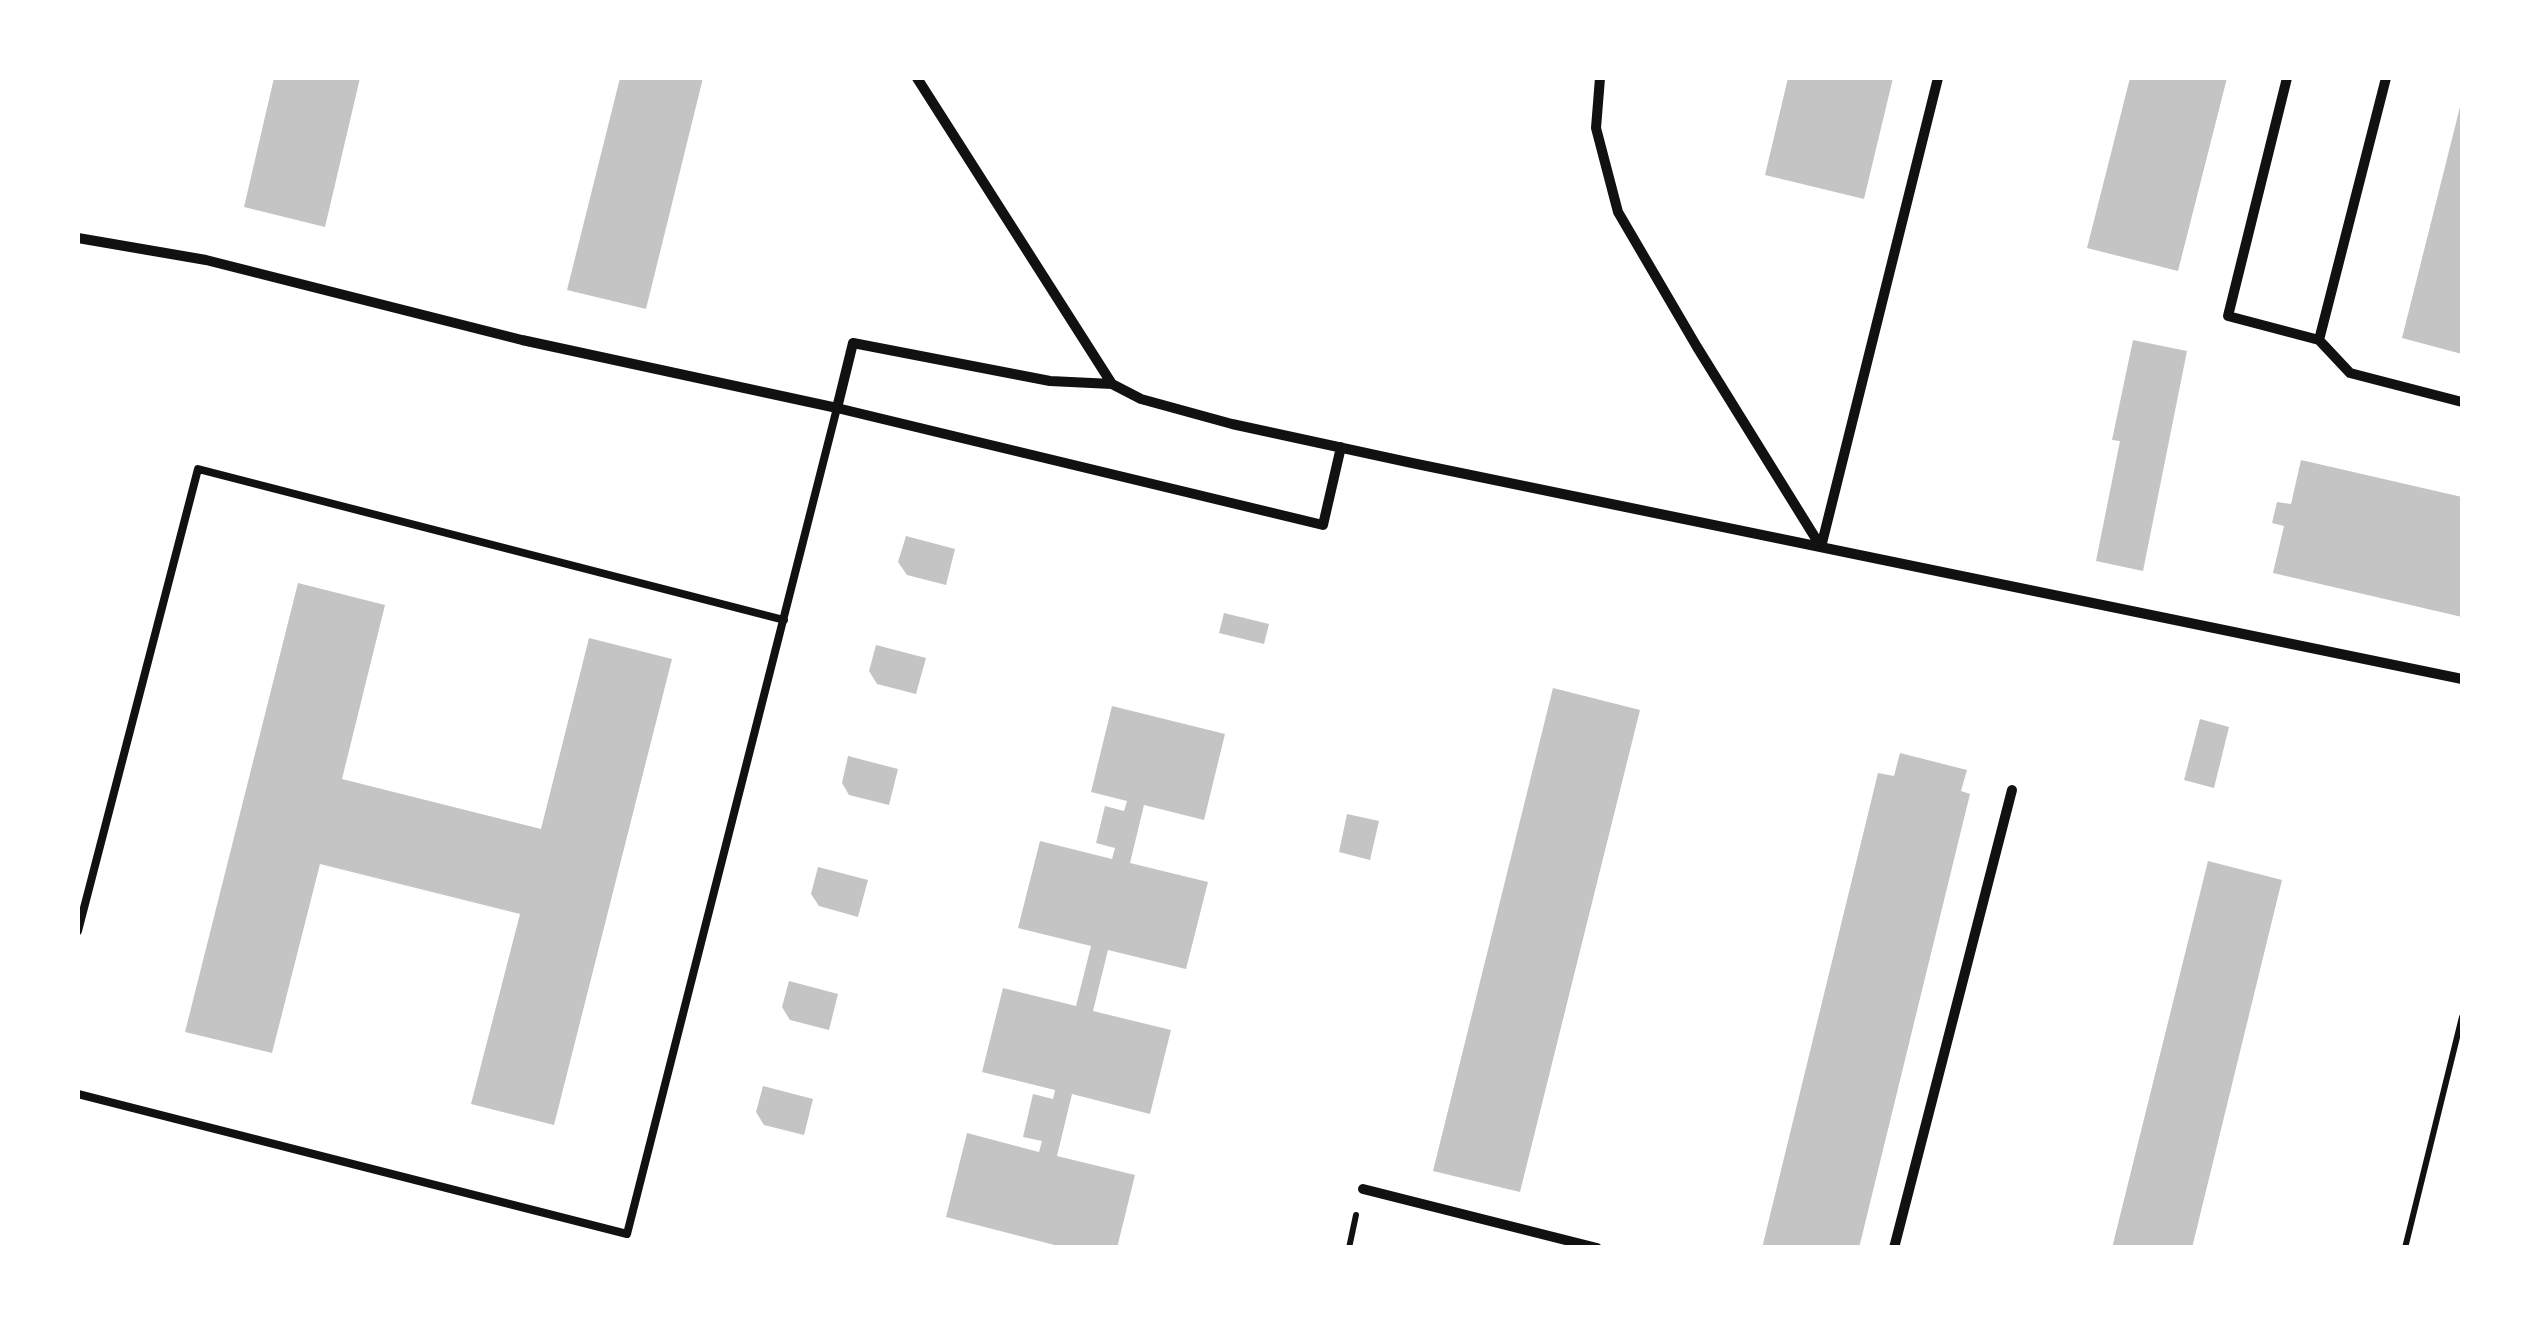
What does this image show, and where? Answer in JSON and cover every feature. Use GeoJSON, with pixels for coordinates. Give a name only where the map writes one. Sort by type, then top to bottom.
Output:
{"type":"FeatureCollection","features":[{"type":"Feature","properties":{"kind":"street"},"geometry":{"type":"LineString","coordinates":[[917,78],[1112,384]]}},
{"type":"Feature","properties":{"kind":"street"},"geometry":{"type":"LineString","coordinates":[[1600,78],[1596,128],[1618,212],[1821,548]]}},
{"type":"Feature","properties":{"kind":"street"},"geometry":{"type":"LineString","coordinates":[[1821,548],[1938,78]]}},
{"type":"Feature","properties":{"kind":"street"},"geometry":{"type":"LineString","coordinates":[[2287,78],[2228,316],[2319,340],[2350,373],[2462,402]]}},
{"type":"Feature","properties":{"kind":"street"},"geometry":{"type":"LineString","coordinates":[[2319,340],[2386,78]]}},
{"type":"Feature","properties":{"kind":"street"},"geometry":{"type":"LineString","coordinates":[[78,238],[206,260],[522,340],[837,408],[1323,525],[1342,447]]}},
{"type":"Feature","properties":{"kind":"street"},"geometry":{"type":"LineString","coordinates":[[837,408],[853,342],[1050,382],[1112,384],[1141,400],[1232,424],[2462,679]]}},
{"type":"Feature","properties":{"kind":"street"},"geometry":{"type":"LineString","coordinates":[[1894,1248],[2012,790]]}},
{"type":"Feature","properties":{"kind":"street"},"geometry":{"type":"LineString","coordinates":[[1363,1188],[1597,1248]]}},
{"type":"Feature","properties":{"kind":"lane"},"geometry":{"type":"LineString","coordinates":[[78,1094],[627,1234],[837,408]]}},
{"type":"Feature","properties":{"kind":"lane"},"geometry":{"type":"LineString","coordinates":[[78,931],[198,470],[784,620]]}},
{"type":"Feature","properties":{"kind":"path"},"geometry":{"type":"LineString","coordinates":[[2405,1248],[2462,1017]]}},
{"type":"Feature","properties":{"kind":"building"},"geometry":{"type":"Polygon","coordinates":[[[274,78],[360,78],[325,227],[244,207],[274,78]]]}},
{"type":"Feature","properties":{"kind":"building"},"geometry":{"type":"Polygon","coordinates":[[[620,78],[703,78],[646,309],[567,290],[620,78]]]}},
{"type":"Feature","properties":{"kind":"building"},"geometry":{"type":"Polygon","coordinates":[[[1788,78],[1893,78],[1864,199],[1765,175],[1788,78]]]}},
{"type":"Feature","properties":{"kind":"building"},"geometry":{"type":"Polygon","coordinates":[[[2130,78],[2227,78],[2178,271],[2087,248],[2130,78]]]}},
{"type":"Feature","properties":{"kind":"building"},"geometry":{"type":"Polygon","coordinates":[[[2462,103],[2462,354],[2402,338],[2462,103]]]}},
{"type":"Feature","properties":{"kind":"building"},"geometry":{"type":"Polygon","coordinates":[[[2133,340],[2187,351],[2143,571],[2096,561],[2120,441],[2112,440],[2133,340]]]}},
{"type":"Feature","properties":{"kind":"building"},"geometry":{"type":"Polygon","coordinates":[[[2301,460],[2462,497],[2462,617],[2273,573],[2284,526],[2272,523],[2277,502],[2291,504],[2301,460]]]}},
{"type":"Feature","properties":{"kind":"building"},"geometry":{"type":"Polygon","coordinates":[[[906,536],[955,549],[946,585],[907,575],[898,562],[906,536]]]}},
{"type":"Feature","properties":{"kind":"building"},"geometry":{"type":"Polygon","coordinates":[[[298,583],[385,605],[342,779],[541,829],[589,638],[672,659],[554,1125],[471,1104],[520,914],[320,864],[272,1053],[185,1032],[298,583]]]}},
{"type":"Feature","properties":{"kind":"building"},"geometry":{"type":"Polygon","coordinates":[[[1224,613],[1269,624],[1264,644],[1219,633],[1224,613]]]}},
{"type":"Feature","properties":{"kind":"building"},"geometry":{"type":"Polygon","coordinates":[[[876,645],[926,658],[916,694],[877,684],[869,671],[876,645]]]}},
{"type":"Feature","properties":{"kind":"building"},"geometry":{"type":"Polygon","coordinates":[[[1553,688],[1640,710],[1520,1192],[1433,1171],[1553,688]]]}},
{"type":"Feature","properties":{"kind":"building"},"geometry":{"type":"Polygon","coordinates":[[[1112,706],[1225,734],[1204,820],[1144,805],[1130,863],[1208,882],[1186,969],[1108,950],[1093,1011],[1171,1030],[1150,1114],[1072,1094],[1057,1156],[1135,1175],[1117,1248],[1066,1248],[946,1217],[967,1133],[1039,1152],[1042,1141],[1023,1137],[1033,1094],[1053,1099],[1055,1090],[982,1072],[1003,988],[1076,1006],[1091,946],[1018,928],[1040,841],[1112,859],[1115,848],[1096,843],[1105,806],[1124,811],[1127,801],[1091,792],[1112,706]]]}},
{"type":"Feature","properties":{"kind":"building"},"geometry":{"type":"Polygon","coordinates":[[[2200,719],[2229,727],[2214,788],[2184,780],[2200,719]]]}},
{"type":"Feature","properties":{"kind":"building"},"geometry":{"type":"Polygon","coordinates":[[[1900,753],[1967,770],[1961,791],[1970,794],[1859,1248],[1762,1248],[1878,773],[1894,776],[1900,753]]]}},
{"type":"Feature","properties":{"kind":"building"},"geometry":{"type":"Polygon","coordinates":[[[848,756],[898,769],[889,805],[849,795],[842,783],[848,756]]]}},
{"type":"Feature","properties":{"kind":"building"},"geometry":{"type":"Polygon","coordinates":[[[1347,814],[1379,821],[1370,860],[1339,852],[1347,814]]]}},
{"type":"Feature","properties":{"kind":"building"},"geometry":{"type":"Polygon","coordinates":[[[2208,861],[2282,880],[2192,1248],[2112,1248],[2208,861]]]}},
{"type":"Feature","properties":{"kind":"building"},"geometry":{"type":"Polygon","coordinates":[[[818,867],[868,880],[858,917],[819,906],[811,894],[818,867]]]}},
{"type":"Feature","properties":{"kind":"building"},"geometry":{"type":"Polygon","coordinates":[[[789,981],[838,994],[829,1030],[790,1020],[782,1007],[789,981]]]}},
{"type":"Feature","properties":{"kind":"building"},"geometry":{"type":"Polygon","coordinates":[[[763,1086],[813,1099],[804,1135],[764,1125],[756,1112],[763,1086]]]}}]}
